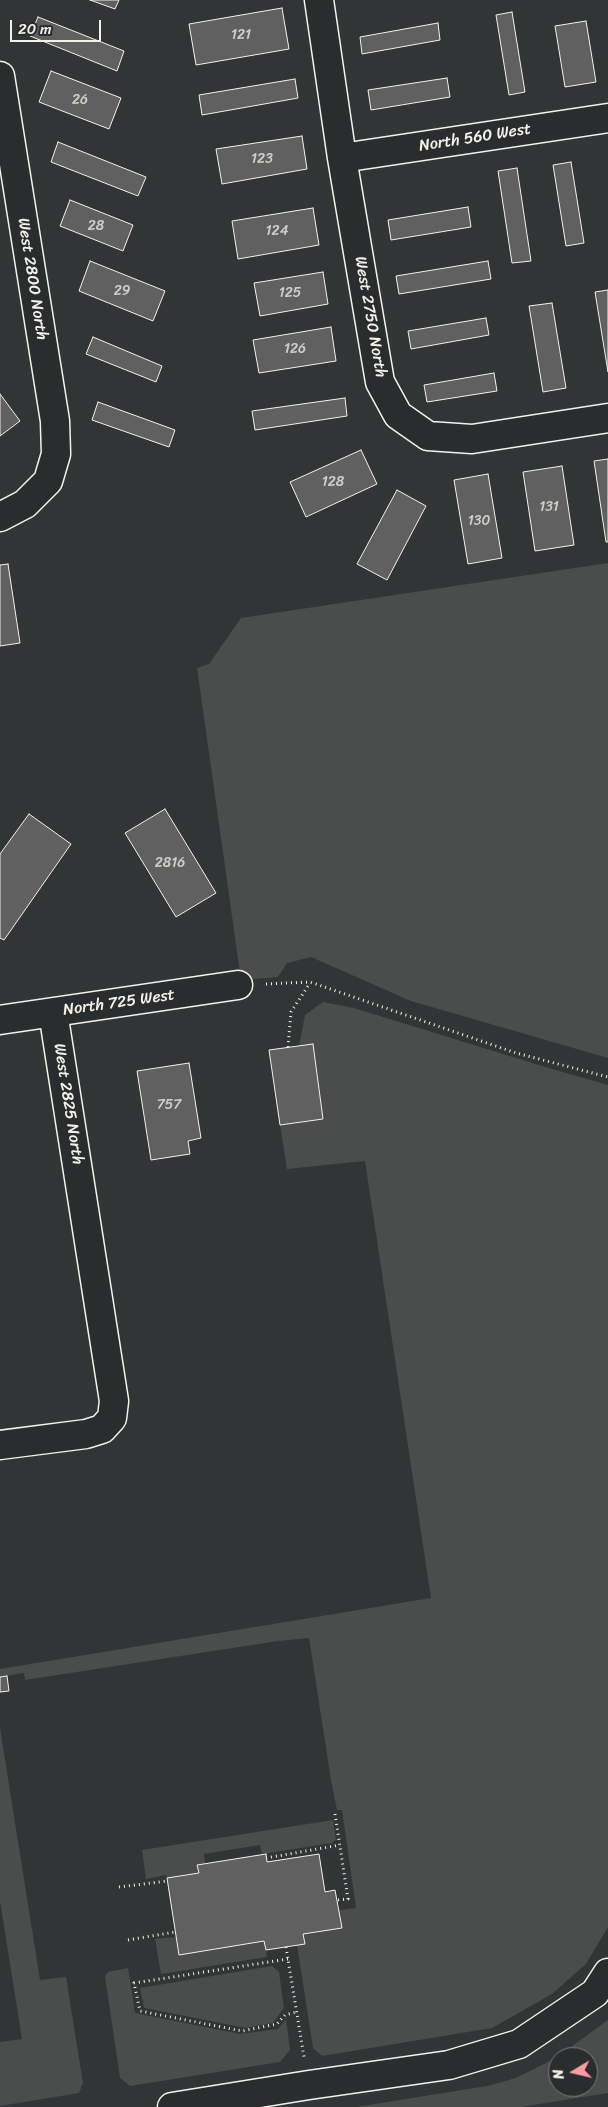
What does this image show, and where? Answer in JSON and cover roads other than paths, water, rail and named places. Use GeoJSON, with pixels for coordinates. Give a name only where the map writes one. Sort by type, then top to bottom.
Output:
{"type":"FeatureCollection","features":[{"type":"Feature","properties":{"kind":"street","name":"West 2750 North"},"geometry":{"type":"LineString","coordinates":[[319,0],[342,158],[380,382],[398,415],[428,436],[472,438],[608,418]]}},
{"type":"Feature","properties":{"kind":"street","name":"West 2800 North"},"geometry":{"type":"LineString","coordinates":[[0,76],[55,421],[56,454],[48,480],[25,504],[0,517]]}},
{"type":"Feature","properties":{"kind":"street","name":"North 560 West"},"geometry":{"type":"LineString","coordinates":[[342,158],[608,118]]}},
{"type":"Feature","properties":{"kind":"street","name":"North 725 West"},"geometry":{"type":"LineString","coordinates":[[0,1020],[238,985]]}},
{"type":"Feature","properties":{"kind":"street","name":"West 2825 North"},"geometry":{"type":"LineString","coordinates":[[0,1445],[86,1434],[102,1429],[112,1418],[114,1401],[53,1012]]}},
{"type":"Feature","properties":{"kind":"street"},"geometry":{"type":"LineString","coordinates":[[172,2107],[449,2065],[493,2052],[519,2044],[595,1993],[608,1974]]}}]}
